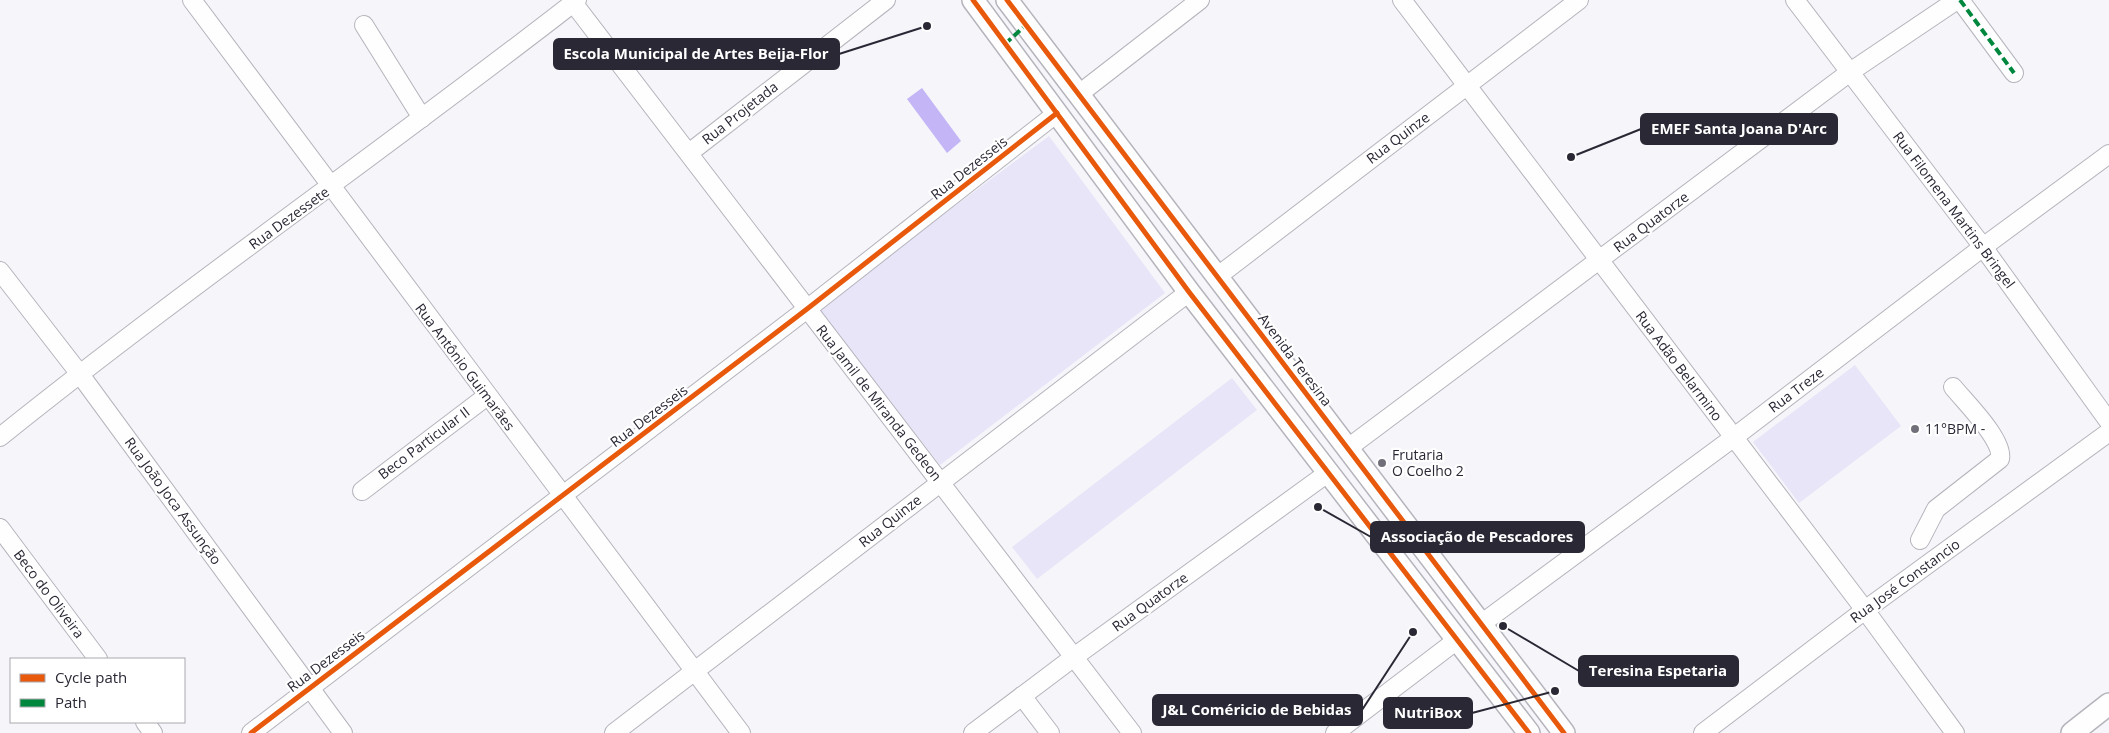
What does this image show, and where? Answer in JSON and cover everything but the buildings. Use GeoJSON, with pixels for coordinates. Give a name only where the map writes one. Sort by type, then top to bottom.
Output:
{"type":"FeatureCollection","features":[{"type":"Feature","properties":{"kind":"main road"},"geometry":{"type":"LineString","coordinates":[[972,0],[1189,292],[1528,733]]}},
{"type":"Feature","properties":{"kind":"main road","name":"Avenida Teresina"},"geometry":{"type":"LineString","coordinates":[[1007,0],[1564,733]]}},
{"type":"Feature","properties":{"kind":"main road"},"geometry":{"type":"LineString","coordinates":[[1249,369],[1274,350]]}},
{"type":"Feature","properties":{"kind":"main road"},"geometry":{"type":"LineString","coordinates":[[2072,733],[2109,704]]}},
{"type":"Feature","properties":{"kind":"street","name":"Rua Antônio Guimarães"},"geometry":{"type":"LineString","coordinates":[[192,0],[330,188],[740,733]]}},
{"type":"Feature","properties":{"kind":"street","name":"Rua Projetada"},"geometry":{"type":"LineString","coordinates":[[689,153],[886,0]]}},
{"type":"Feature","properties":{"kind":"street"},"geometry":{"type":"LineString","coordinates":[[1078,94],[1200,0]]}},
{"type":"Feature","properties":{"kind":"street","name":"Rua Adão Belarmino"},"geometry":{"type":"LineString","coordinates":[[1402,0],[1598,261],[1865,610],[1955,733]]}},
{"type":"Feature","properties":{"kind":"street","name":"Rua Quinze"},"geometry":{"type":"LineString","coordinates":[[1218,276],[1579,0]]}},
{"type":"Feature","properties":{"kind":"street","name":"Rua Filomena Martins Bringel"},"geometry":{"type":"LineString","coordinates":[[1795,0],[1983,247],[2109,422]]}},
{"type":"Feature","properties":{"kind":"street"},"geometry":{"type":"LineString","coordinates":[[1958,0],[2014,73]]}},
{"type":"Feature","properties":{"kind":"street","name":"Rua Quatorze"},"geometry":{"type":"LineString","coordinates":[[1348,448],[1850,72],[1958,0]]}},
{"type":"Feature","properties":{"kind":"street","name":"Rua Dezessete"},"geometry":{"type":"LineString","coordinates":[[0,436],[79,373],[330,188],[574,1]]}},
{"type":"Feature","properties":{"kind":"street","name":"Rua Jamil de Miranda Gedeon"},"geometry":{"type":"LineString","coordinates":[[574,1],[1132,733]]}},
{"type":"Feature","properties":{"kind":"street"},"geometry":{"type":"LineString","coordinates":[[364,25],[422,118]]}},
{"type":"Feature","properties":{"kind":"street","name":"Rua Dezesseis"},"geometry":{"type":"LineString","coordinates":[[252,733],[807,309],[1057,113]]}},
{"type":"Feature","properties":{"kind":"street","name":"Rua Treze"},"geometry":{"type":"LineString","coordinates":[[1481,624],[1733,438],[1983,247],[2109,154]]}},
{"type":"Feature","properties":{"kind":"street","name":"Rua João Joca Assunção"},"geometry":{"type":"LineString","coordinates":[[0,272],[79,373],[343,733]]}},
{"type":"Feature","properties":{"kind":"street","name":"Rua Quinze"},"geometry":{"type":"LineString","coordinates":[[614,733],[1189,292]]}},
{"type":"Feature","properties":{"kind":"street"},"geometry":{"type":"LineString","coordinates":[[1924,552],[1936,510],[2000,459],[2001,452],[1996,440],[1953,387]]}},
{"type":"Feature","properties":{"kind":"street","name":"Beco Particular II"},"geometry":{"type":"LineString","coordinates":[[362,491],[487,396]]}},
{"type":"Feature","properties":{"kind":"street","name":"Rua José Constancio"},"geometry":{"type":"LineString","coordinates":[[1703,733],[1865,610],[1924,552],[2109,432]]}},
{"type":"Feature","properties":{"kind":"street","name":"Rua Quatorze"},"geometry":{"type":"LineString","coordinates":[[973,733],[1074,657],[1329,472]]}},
{"type":"Feature","properties":{"kind":"street","name":"Beco do Oliveira"},"geometry":{"type":"LineString","coordinates":[[0,528],[97,658]]}},
{"type":"Feature","properties":{"kind":"street"},"geometry":{"type":"LineString","coordinates":[[1334,733],[1457,640]]}},
{"type":"Feature","properties":{"kind":"street"},"geometry":{"type":"LineString","coordinates":[[1022,696],[1050,733]]}},
{"type":"Feature","properties":{"kind":"street"},"geometry":{"type":"LineString","coordinates":[[146,723],[154,733]]}},
{"type":"Feature","properties":{"kind":"shaded area"},"geometry":{"type":"Polygon","coordinates":[[[922,88],[961,141],[947,153],[907,99],[922,88]]]}},
{"type":"Feature","properties":{"kind":"shaded area"},"geometry":{"type":"Polygon","coordinates":[[[1049,136],[1165,293],[940,465],[818,308],[1049,136]]]}},
{"type":"Feature","properties":{"kind":"shaded area"},"geometry":{"type":"Polygon","coordinates":[[[1855,365],[1901,426],[1799,503],[1753,442],[1855,365]]]}},
{"type":"Feature","properties":{"kind":"shaded area"},"geometry":{"type":"Polygon","coordinates":[[[1232,378],[1257,410],[1037,579],[1012,547],[1232,378]]]}},
{"type":"Feature","properties":{"kind":"marked path"},"geometry":{"type":"LineString","coordinates":[[1960,0],[2014,73]]}},
{"type":"Feature","properties":{"kind":"marked path"},"geometry":{"type":"LineString","coordinates":[[1005,44],[1026,25]]}},
{"type":"Feature","properties":{"kind":"cycle path"},"geometry":{"type":"LineString","coordinates":[[973,0],[1189,292],[1529,733]]}},
{"type":"Feature","properties":{"kind":"cycle path"},"geometry":{"type":"LineString","coordinates":[[1007,0],[1564,733]]}},
{"type":"Feature","properties":{"kind":"cycle path"},"geometry":{"type":"LineString","coordinates":[[251,733],[807,309],[1057,113]]}},
{"type":"Feature","properties":{"kind":"place","name":"Escola Municipal de Artes Beija-Flor"},"geometry":{"type":"Point","coordinates":[927,26]}},
{"type":"Feature","properties":{"kind":"place","name":"EMEF Santa Joana D'Arc"},"geometry":{"type":"Point","coordinates":[1571,157]}},
{"type":"Feature","properties":{"kind":"place","name":"11°BPM -"},"geometry":{"type":"Point","coordinates":[1915,429]}},
{"type":"Feature","properties":{"kind":"place","name":"Frutaria O Coelho 2"},"geometry":{"type":"Point","coordinates":[1382,463]}},
{"type":"Feature","properties":{"kind":"place","name":"Associação de Pescadores"},"geometry":{"type":"Point","coordinates":[1318,507]}},
{"type":"Feature","properties":{"kind":"place","name":"Teresina Espetaria"},"geometry":{"type":"Point","coordinates":[1503,626]}},
{"type":"Feature","properties":{"kind":"place","name":"J&L Coméricio de Bebidas"},"geometry":{"type":"Point","coordinates":[1413,632]}},
{"type":"Feature","properties":{"kind":"place","name":"NutriBox"},"geometry":{"type":"Point","coordinates":[1555,691]}}]}
